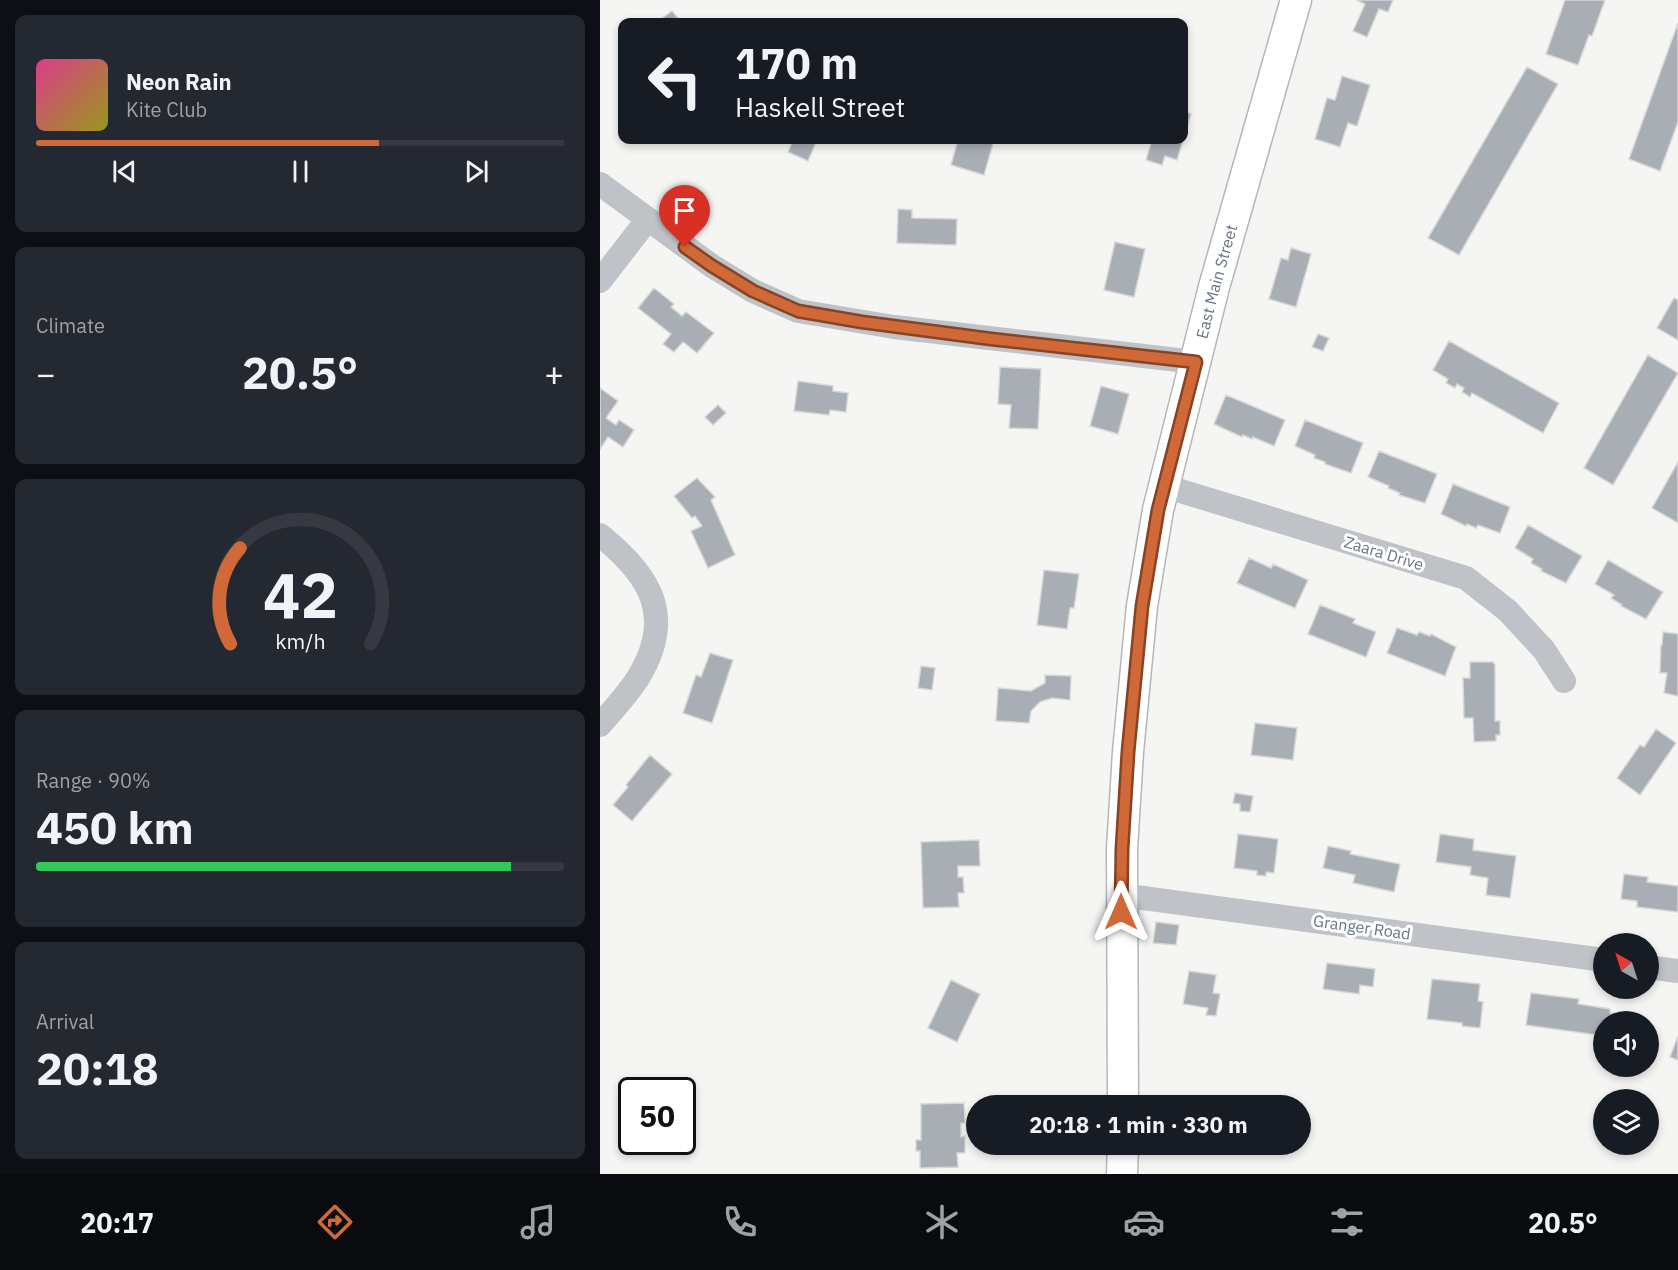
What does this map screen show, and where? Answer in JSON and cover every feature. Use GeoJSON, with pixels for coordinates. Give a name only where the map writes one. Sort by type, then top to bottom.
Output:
{"type":"FeatureCollection","features":[{"type":"Feature","properties":{"kind":"main road","name":"East Main Street"},"geometry":{"type":"LineString","coordinates":[[1123,1095],[1121,896],[1136,654],[1145,586],[1164,486],[1233,217],[1296,0]]}},
{"type":"Feature","properties":{"kind":"main road"},"geometry":{"type":"LineString","coordinates":[[1122,1174],[1123,1155]]}},
{"type":"Feature","properties":{"kind":"street"},"geometry":{"type":"LineString","coordinates":[[600,184],[712,266],[753,291],[798,311],[855,322],[1196,362]]}},
{"type":"Feature","properties":{"kind":"street"},"geometry":{"type":"LineString","coordinates":[[600,281],[648,219]]}},
{"type":"Feature","properties":{"kind":"street","name":"Zaara Drive"},"geometry":{"type":"LineString","coordinates":[[1164,486],[1466,578],[1508,611],[1544,650],[1564,681]]}},
{"type":"Feature","properties":{"kind":"street"},"geometry":{"type":"LineString","coordinates":[[600,535],[624,554],[648,586],[656,618],[655,638],[643,669],[600,725]]}},
{"type":"Feature","properties":{"kind":"street","name":"Granger Road"},"geometry":{"type":"LineString","coordinates":[[1121,896],[1593,959]]}},
{"type":"Feature","properties":{"kind":"street"},"geometry":{"type":"LineString","coordinates":[[1659,968],[1678,971]]}},
{"type":"Feature","properties":{"kind":"building"},"geometry":{"type":"Polygon","coordinates":[[[1356,0],[1393,0],[1388,12],[1379,9],[1367,37],[1353,31],[1365,4],[1356,0]]]}},
{"type":"Feature","properties":{"kind":"building"},"geometry":{"type":"Polygon","coordinates":[[[1565,0],[1605,0],[1592,36],[1589,35],[1578,65],[1546,54],[1565,0]]]}},
{"type":"Feature","properties":{"kind":"building"},"geometry":{"type":"Polygon","coordinates":[[[672,11],[678,18],[662,18],[672,11]]]}},
{"type":"Feature","properties":{"kind":"building"},"geometry":{"type":"Polygon","coordinates":[[[1678,23],[1678,122],[1660,171],[1629,159],[1678,23]]]}},
{"type":"Feature","properties":{"kind":"building"},"geometry":{"type":"Polygon","coordinates":[[[1527,67],[1558,84],[1459,255],[1428,238],[1527,67]]]}},
{"type":"Feature","properties":{"kind":"building"},"geometry":{"type":"Polygon","coordinates":[[[1342,76],[1370,85],[1357,126],[1348,123],[1340,147],[1315,139],[1327,98],[1335,100],[1342,76]]]}},
{"type":"Feature","properties":{"kind":"building"},"geometry":{"type":"Polygon","coordinates":[[[791,144],[815,144],[808,161],[788,152],[791,144]]]}},
{"type":"Feature","properties":{"kind":"building"},"geometry":{"type":"Polygon","coordinates":[[[957,144],[993,144],[984,175],[951,165],[957,144]]]}},
{"type":"Feature","properties":{"kind":"building"},"geometry":{"type":"Polygon","coordinates":[[[1151,144],[1182,144],[1177,160],[1165,156],[1162,165],[1146,160],[1151,144]]]}},
{"type":"Feature","properties":{"kind":"building"},"geometry":{"type":"Polygon","coordinates":[[[898,209],[912,210],[912,218],[957,219],[956,245],[897,243],[898,209]]]}},
{"type":"Feature","properties":{"kind":"building"},"geometry":{"type":"Polygon","coordinates":[[[1115,242],[1145,249],[1134,297],[1104,290],[1115,242]]]}},
{"type":"Feature","properties":{"kind":"building"},"geometry":{"type":"Polygon","coordinates":[[[1291,248],[1311,254],[1296,307],[1269,299],[1281,258],[1288,260],[1291,248]]]}},
{"type":"Feature","properties":{"kind":"building"},"geometry":{"type":"Polygon","coordinates":[[[654,288],[674,304],[671,307],[682,316],[686,312],[714,333],[697,353],[683,342],[674,352],[663,344],[671,334],[638,308],[654,288]]]}},
{"type":"Feature","properties":{"kind":"building"},"geometry":{"type":"Polygon","coordinates":[[[1674,298],[1678,300],[1678,340],[1657,328],[1674,298]]]}},
{"type":"Feature","properties":{"kind":"building"},"geometry":{"type":"Polygon","coordinates":[[[1318,334],[1329,338],[1323,351],[1312,347],[1318,334]]]}},
{"type":"Feature","properties":{"kind":"building"},"geometry":{"type":"Polygon","coordinates":[[[1449,341],[1559,403],[1543,433],[1472,393],[1470,397],[1462,392],[1464,388],[1457,384],[1455,388],[1446,383],[1448,379],[1433,370],[1449,341]]]}},
{"type":"Feature","properties":{"kind":"building"},"geometry":{"type":"Polygon","coordinates":[[[1648,355],[1678,373],[1613,485],[1584,468],[1648,355]]]}},
{"type":"Feature","properties":{"kind":"building"},"geometry":{"type":"Polygon","coordinates":[[[1000,367],[1041,369],[1038,429],[1009,428],[1011,405],[998,404],[1000,367]]]}},
{"type":"Feature","properties":{"kind":"building"},"geometry":{"type":"Polygon","coordinates":[[[798,381],[833,386],[833,391],[848,393],[846,412],[830,410],[829,415],[794,411],[798,381]]]}},
{"type":"Feature","properties":{"kind":"building"},"geometry":{"type":"Polygon","coordinates":[[[1101,386],[1129,394],[1118,434],[1090,426],[1101,386]]]}},
{"type":"Feature","properties":{"kind":"building"},"geometry":{"type":"Polygon","coordinates":[[[600,388],[618,401],[606,418],[616,425],[619,420],[634,430],[623,447],[608,437],[600,449],[600,388]]]}},
{"type":"Feature","properties":{"kind":"building"},"geometry":{"type":"Polygon","coordinates":[[[1226,395],[1285,420],[1274,446],[1253,437],[1252,439],[1243,435],[1242,437],[1214,424],[1226,395]]]}},
{"type":"Feature","properties":{"kind":"building"},"geometry":{"type":"Polygon","coordinates":[[[718,405],[726,413],[713,425],[705,417],[718,405]]]}},
{"type":"Feature","properties":{"kind":"building"},"geometry":{"type":"Polygon","coordinates":[[[1305,420],[1363,443],[1351,473],[1325,464],[1314,458],[1315,455],[1295,446],[1305,420]]]}},
{"type":"Feature","properties":{"kind":"building"},"geometry":{"type":"Polygon","coordinates":[[[1379,451],[1437,474],[1425,503],[1399,495],[1400,493],[1388,488],[1389,486],[1368,477],[1379,451]]]}},
{"type":"Feature","properties":{"kind":"building"},"geometry":{"type":"Polygon","coordinates":[[[1678,462],[1678,523],[1652,508],[1678,462]]]}},
{"type":"Feature","properties":{"kind":"building"},"geometry":{"type":"Polygon","coordinates":[[[697,478],[715,497],[711,500],[735,555],[708,568],[691,531],[702,526],[695,516],[692,518],[674,496],[697,478]]]}},
{"type":"Feature","properties":{"kind":"building"},"geometry":{"type":"Polygon","coordinates":[[[1453,484],[1510,507],[1500,533],[1478,525],[1476,528],[1467,524],[1466,526],[1441,514],[1453,484]]]}},
{"type":"Feature","properties":{"kind":"building"},"geometry":{"type":"Polygon","coordinates":[[[1528,525],[1582,556],[1566,583],[1541,571],[1542,569],[1531,563],[1533,559],[1515,548],[1528,525]]]}},
{"type":"Feature","properties":{"kind":"building"},"geometry":{"type":"Polygon","coordinates":[[[1249,558],[1271,568],[1273,564],[1308,580],[1295,608],[1237,583],[1249,558]]]}},
{"type":"Feature","properties":{"kind":"building"},"geometry":{"type":"Polygon","coordinates":[[[1608,560],[1663,592],[1646,619],[1621,606],[1611,598],[1614,595],[1595,584],[1608,560]]]}},
{"type":"Feature","properties":{"kind":"building"},"geometry":{"type":"Polygon","coordinates":[[[1044,570],[1079,574],[1074,608],[1070,608],[1067,629],[1037,625],[1044,570]]]}},
{"type":"Feature","properties":{"kind":"building"},"geometry":{"type":"Polygon","coordinates":[[[1320,605],[1355,619],[1353,623],[1376,632],[1366,657],[1308,634],[1320,605]]]}},
{"type":"Feature","properties":{"kind":"building"},"geometry":{"type":"Polygon","coordinates":[[[1397,628],[1417,635],[1419,632],[1430,636],[1431,634],[1456,647],[1445,676],[1387,653],[1397,628]]]}},
{"type":"Feature","properties":{"kind":"building"},"geometry":{"type":"Polygon","coordinates":[[[1663,632],[1678,634],[1678,696],[1664,693],[1667,673],[1660,673],[1663,632]]]}},
{"type":"Feature","properties":{"kind":"building"},"geometry":{"type":"Polygon","coordinates":[[[710,653],[733,660],[712,723],[683,713],[696,675],[701,677],[710,653]]]}},
{"type":"Feature","properties":{"kind":"building"},"geometry":{"type":"Polygon","coordinates":[[[1470,662],[1493,662],[1495,665],[1495,721],[1500,721],[1500,735],[1496,735],[1496,741],[1474,742],[1473,718],[1464,718],[1463,678],[1470,678],[1470,662]]]}},
{"type":"Feature","properties":{"kind":"building"},"geometry":{"type":"Polygon","coordinates":[[[921,666],[935,668],[932,690],[918,688],[921,666]]]}},
{"type":"Feature","properties":{"kind":"building"},"geometry":{"type":"Polygon","coordinates":[[[1045,675],[1071,676],[1070,700],[1052,698],[1040,702],[1031,711],[1029,723],[996,721],[998,688],[1031,691],[1045,683],[1045,675]]]}},
{"type":"Feature","properties":{"kind":"building"},"geometry":{"type":"Polygon","coordinates":[[[1255,723],[1297,728],[1293,760],[1251,755],[1255,723]]]}},
{"type":"Feature","properties":{"kind":"building"},"geometry":{"type":"Polygon","coordinates":[[[1656,729],[1676,743],[1640,795],[1617,778],[1640,745],[1644,747],[1656,729]]]}},
{"type":"Feature","properties":{"kind":"building"},"geometry":{"type":"Polygon","coordinates":[[[650,755],[672,774],[632,821],[613,805],[650,755]]]}},
{"type":"Feature","properties":{"kind":"building"},"geometry":{"type":"Polygon","coordinates":[[[1235,793],[1253,796],[1250,812],[1240,811],[1240,804],[1233,803],[1235,793]]]}},
{"type":"Feature","properties":{"kind":"building"},"geometry":{"type":"Polygon","coordinates":[[[1238,834],[1278,839],[1274,873],[1266,872],[1266,876],[1257,875],[1257,871],[1234,868],[1238,834]]]}},
{"type":"Feature","properties":{"kind":"building"},"geometry":{"type":"Polygon","coordinates":[[[1440,834],[1474,839],[1473,850],[1516,856],[1510,898],[1486,895],[1488,878],[1470,875],[1471,867],[1436,862],[1440,834]]]}},
{"type":"Feature","properties":{"kind":"building"},"geometry":{"type":"Polygon","coordinates":[[[979,840],[980,866],[958,866],[958,877],[963,877],[964,893],[958,893],[959,907],[923,908],[921,842],[979,840]]]}},
{"type":"Feature","properties":{"kind":"building"},"geometry":{"type":"Polygon","coordinates":[[[1328,846],[1351,851],[1350,854],[1400,864],[1394,892],[1353,883],[1355,875],[1323,868],[1328,846]]]}},
{"type":"Feature","properties":{"kind":"building"},"geometry":{"type":"Polygon","coordinates":[[[1624,874],[1648,877],[1647,882],[1678,886],[1678,912],[1637,907],[1637,901],[1621,899],[1624,874]]]}},
{"type":"Feature","properties":{"kind":"building"},"geometry":{"type":"Polygon","coordinates":[[[1156,922],[1179,925],[1176,945],[1153,943],[1156,922]]]}},
{"type":"Feature","properties":{"kind":"building"},"geometry":{"type":"Polygon","coordinates":[[[1327,963],[1375,969],[1373,987],[1360,985],[1359,994],[1323,989],[1327,963]]]}},
{"type":"Feature","properties":{"kind":"building"},"geometry":{"type":"Polygon","coordinates":[[[1189,971],[1216,975],[1213,993],[1220,994],[1216,1016],[1206,1015],[1208,1008],[1183,1004],[1189,971]]]}},
{"type":"Feature","properties":{"kind":"building"},"geometry":{"type":"Polygon","coordinates":[[[1432,979],[1480,984],[1478,1001],[1483,1002],[1480,1028],[1462,1026],[1462,1023],[1427,1019],[1432,979]]]}},
{"type":"Feature","properties":{"kind":"building"},"geometry":{"type":"Polygon","coordinates":[[[951,980],[980,994],[957,1042],[928,1028],[951,980]]]}},
{"type":"Feature","properties":{"kind":"building"},"geometry":{"type":"Polygon","coordinates":[[[1531,993],[1579,999],[1578,1004],[1610,1009],[1610,1011],[1593,1011],[1593,1034],[1526,1025],[1531,993]]]}},
{"type":"Feature","properties":{"kind":"building"},"geometry":{"type":"Polygon","coordinates":[[[1678,1036],[1678,1060],[1670,1057],[1678,1036]]]}},
{"type":"Feature","properties":{"kind":"building"},"geometry":{"type":"Polygon","coordinates":[[[964,1103],[965,1123],[961,1123],[961,1137],[965,1136],[965,1153],[957,1153],[958,1167],[920,1168],[920,1151],[916,1151],[916,1140],[921,1140],[921,1104],[964,1103]]]}},
{"type":"Feature","properties":{"kind":"route"},"geometry":{"type":"LineString","coordinates":[[685,247],[753,291],[798,311],[991,339],[1196,362],[1158,510],[1142,606],[1128,752],[1121,912]]}}]}
